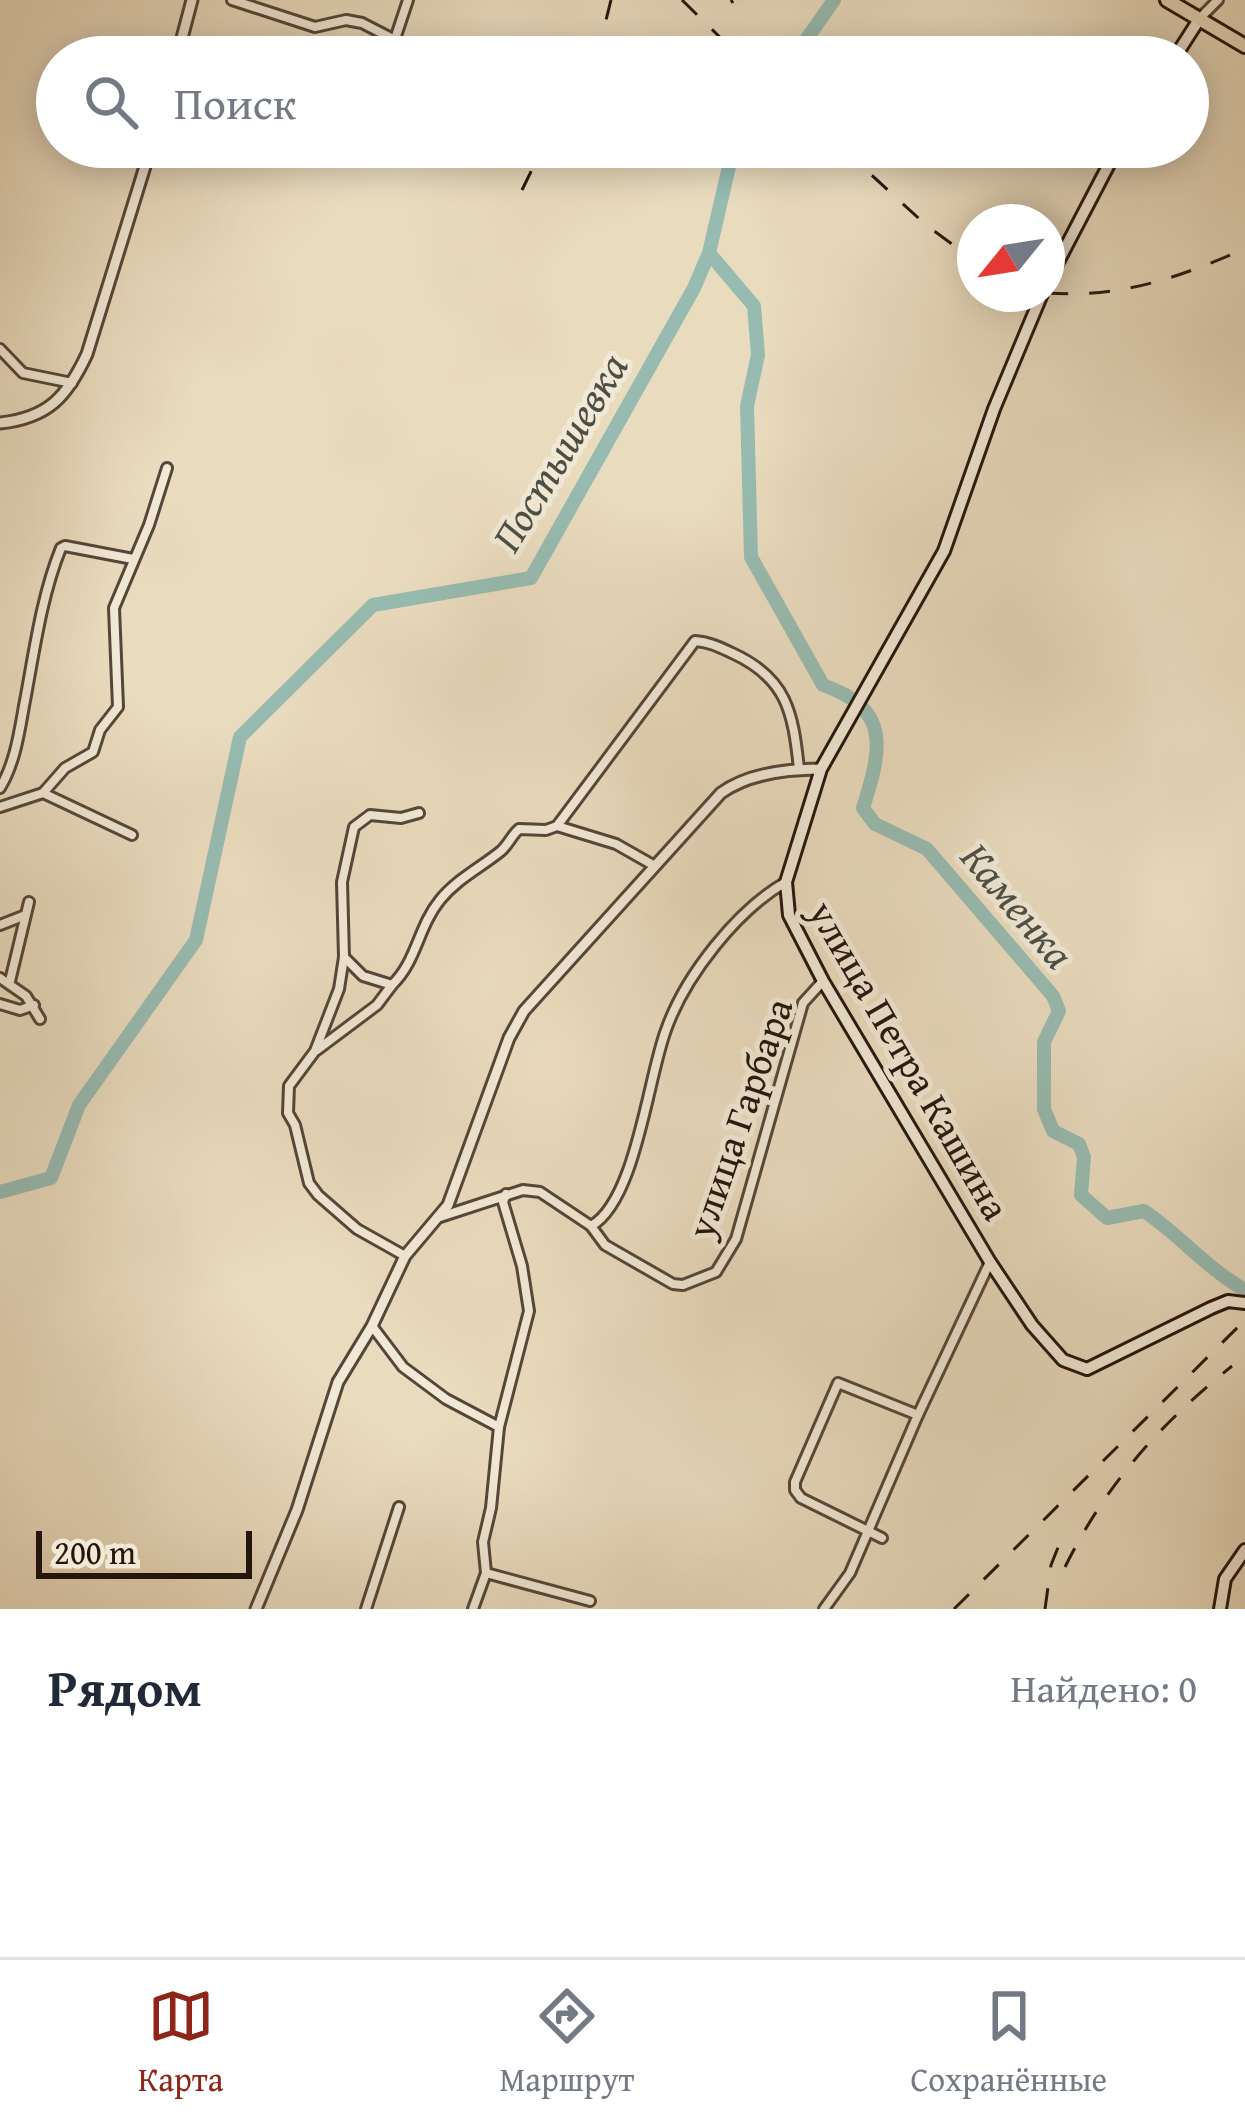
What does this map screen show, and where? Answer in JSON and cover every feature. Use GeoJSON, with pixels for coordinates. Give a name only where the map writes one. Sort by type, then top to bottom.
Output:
{"type":"FeatureCollection","features":[{"type":"Feature","properties":{"kind":"main road"},"geometry":{"type":"LineString","coordinates":[[1167,0],[1245,46]]}},
{"type":"Feature","properties":{"kind":"main road"},"geometry":{"type":"LineString","coordinates":[[1188,36],[1200,18]]}},
{"type":"Feature","properties":{"kind":"main road"},"geometry":{"type":"LineString","coordinates":[[1065,249],[1107,168]]}},
{"type":"Feature","properties":{"kind":"main road","name":"улица Петра Кашина"},"geometry":{"type":"LineString","coordinates":[[1034,312],[944,551],[821,769],[786,881],[789,915],[823,981],[990,1262],[1032,1325],[1063,1360],[1087,1369],[1211,1308],[1228,1301],[1245,1303]]}},
{"type":"Feature","properties":{"kind":"main road"},"geometry":{"type":"LineString","coordinates":[[1220,1609],[1225,1580],[1244,1555]]}},
{"type":"Feature","properties":{"kind":"street"},"geometry":{"type":"LineString","coordinates":[[183,36],[192,0]]}},
{"type":"Feature","properties":{"kind":"street"},"geometry":{"type":"LineString","coordinates":[[232,0],[315,27],[346,20],[387,36]]}},
{"type":"Feature","properties":{"kind":"street"},"geometry":{"type":"LineString","coordinates":[[396,36],[408,0]]}},
{"type":"Feature","properties":{"kind":"street"},"geometry":{"type":"LineString","coordinates":[[1200,18],[1218,0]]}},
{"type":"Feature","properties":{"kind":"street"},"geometry":{"type":"LineString","coordinates":[[0,423],[32,418],[74,383],[145,168]]}},
{"type":"Feature","properties":{"kind":"street"},"geometry":{"type":"LineString","coordinates":[[0,349],[23,373],[74,383]]}},
{"type":"Feature","properties":{"kind":"street"},"geometry":{"type":"LineString","coordinates":[[0,807],[43,793],[65,768],[93,752],[100,730],[118,706],[114,608],[167,468]]}},
{"type":"Feature","properties":{"kind":"street"},"geometry":{"type":"LineString","coordinates":[[0,788],[18,740],[38,633],[61,548],[133,559]]}},
{"type":"Feature","properties":{"kind":"street"},"geometry":{"type":"LineString","coordinates":[[315,1051],[377,1005],[414,957],[421,931],[440,901],[488,857],[501,851],[519,829],[557,826],[695,641],[707,641],[742,657],[776,680],[788,705],[799,769]]}},
{"type":"Feature","properties":{"kind":"street"},"geometry":{"type":"LineString","coordinates":[[256,1609],[297,1510],[338,1382],[372,1326],[405,1256],[448,1205],[509,1038],[524,1011],[653,865],[734,783],[821,769]]}},
{"type":"Feature","properties":{"kind":"street"},"geometry":{"type":"LineString","coordinates":[[43,793],[132,835]]}},
{"type":"Feature","properties":{"kind":"street"},"geometry":{"type":"LineString","coordinates":[[405,1256],[357,1229],[318,1196],[309,1183],[295,1125],[287,1113],[289,1086],[315,1051],[339,988],[344,957],[341,882],[354,827],[370,815],[401,818],[419,813]]}},
{"type":"Feature","properties":{"kind":"street"},"geometry":{"type":"LineString","coordinates":[[557,826],[616,844],[653,865]]}},
{"type":"Feature","properties":{"kind":"street"},"geometry":{"type":"LineString","coordinates":[[437,1219],[506,1193],[540,1192],[591,1226],[610,1208],[637,1145],[665,1031],[680,997],[740,915],[786,881]]}},
{"type":"Feature","properties":{"kind":"street"},"geometry":{"type":"LineString","coordinates":[[29,902],[5,979],[34,1005],[40,1019]]}},
{"type":"Feature","properties":{"kind":"street"},"geometry":{"type":"LineString","coordinates":[[0,926],[25,915]]}},
{"type":"Feature","properties":{"kind":"street"},"geometry":{"type":"LineString","coordinates":[[344,957],[363,976],[392,985]]}},
{"type":"Feature","properties":{"kind":"street","name":"улица Гарбара"},"geometry":{"type":"LineString","coordinates":[[591,1226],[605,1245],[673,1283],[694,1282],[716,1272],[736,1239],[803,1004],[823,981]]}},
{"type":"Feature","properties":{"kind":"street"},"geometry":{"type":"LineString","coordinates":[[0,1004],[20,1010],[34,1005]]}},
{"type":"Feature","properties":{"kind":"street"},"geometry":{"type":"LineString","coordinates":[[473,1609],[486,1573],[483,1543],[499,1427],[529,1311],[522,1266],[503,1202],[506,1193]]}},
{"type":"Feature","properties":{"kind":"street"},"geometry":{"type":"LineString","coordinates":[[824,1609],[850,1573],[990,1262]]}},
{"type":"Feature","properties":{"kind":"street"},"geometry":{"type":"LineString","coordinates":[[372,1326],[403,1367],[446,1399],[499,1427]]}},
{"type":"Feature","properties":{"kind":"street"},"geometry":{"type":"LineString","coordinates":[[883,1538],[802,1498],[794,1482],[838,1383],[918,1415]]}},
{"type":"Feature","properties":{"kind":"street"},"geometry":{"type":"LineString","coordinates":[[366,1609],[399,1508]]}},
{"type":"Feature","properties":{"kind":"street"},"geometry":{"type":"LineString","coordinates":[[486,1573],[590,1600]]}},
{"type":"Feature","properties":{"kind":"waterway","name":"Постышевка"},"geometry":{"type":"LineString","coordinates":[[809,36],[834,0]]}},
{"type":"Feature","properties":{"kind":"waterway","name":"Постышевка"},"geometry":{"type":"LineString","coordinates":[[0,1192],[51,1178],[79,1105],[196,940],[240,737],[373,605],[531,578],[694,288],[709,253],[729,168]]}},
{"type":"Feature","properties":{"kind":"waterway","name":"Каменка"},"geometry":{"type":"LineString","coordinates":[[709,253],[754,306],[758,355],[747,406],[751,557],[823,685],[861,706],[871,719],[877,749],[863,808],[875,824],[927,849],[1053,996],[1059,1011],[1044,1042],[1044,1109],[1053,1131],[1079,1144],[1084,1157],[1081,1195],[1107,1218],[1144,1211],[1245,1290]]}},
{"type":"Feature","properties":{"kind":"railway"},"geometry":{"type":"LineString","coordinates":[[599,36],[611,0]]}},
{"type":"Feature","properties":{"kind":"railway"},"geometry":{"type":"LineString","coordinates":[[682,0],[719,36]]}},
{"type":"Feature","properties":{"kind":"railway"},"geometry":{"type":"LineString","coordinates":[[522,190],[533,168]]}},
{"type":"Feature","properties":{"kind":"railway"},"geometry":{"type":"LineString","coordinates":[[864,168],[957,248]]}},
{"type":"Feature","properties":{"kind":"railway"},"geometry":{"type":"LineString","coordinates":[[1065,294],[1149,284],[1245,249]]}},
{"type":"Feature","properties":{"kind":"railway"},"geometry":{"type":"LineString","coordinates":[[954,1609],[1245,1320]]}},
{"type":"Feature","properties":{"kind":"railway"},"geometry":{"type":"LineString","coordinates":[[1065,1567],[1098,1509],[1137,1457],[1232,1366]]}},
{"type":"Feature","properties":{"kind":"railway"},"geometry":{"type":"LineString","coordinates":[[1045,1609],[1059,1545]]}}]}
